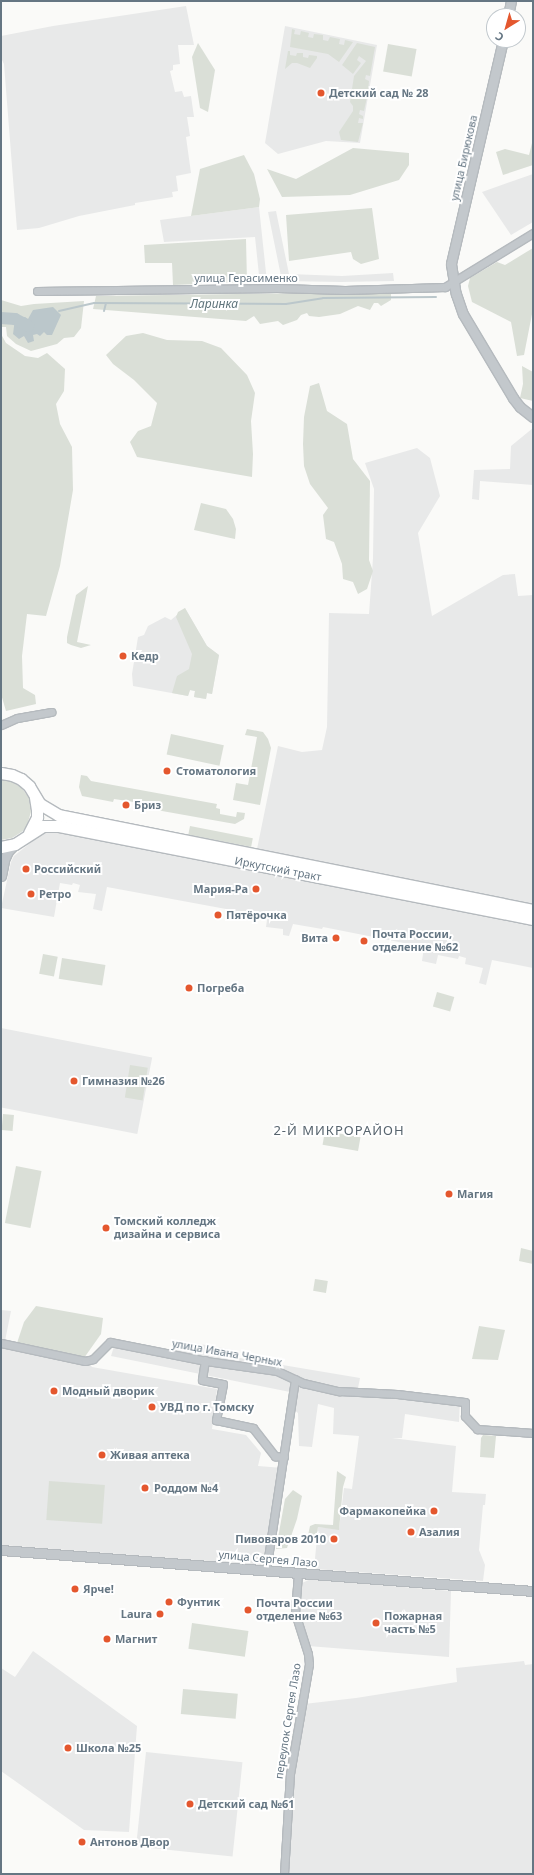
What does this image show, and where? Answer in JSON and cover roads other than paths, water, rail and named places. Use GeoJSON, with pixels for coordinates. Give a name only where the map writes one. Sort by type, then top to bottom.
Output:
{"type":"FeatureCollection","features":[{"type":"Feature","properties":{"kind":"main road","name":"Иркутский тракт"},"geometry":{"type":"LineString","coordinates":[[1,773],[12,775],[21,779],[29,786],[40,804],[58,815],[533,910]]}},
{"type":"Feature","properties":{"kind":"main road","name":"Иркутский тракт"},"geometry":{"type":"LineString","coordinates":[[26,837],[37,817],[34,795]]}},
{"type":"Feature","properties":{"kind":"main road","name":"Иркутский тракт"},"geometry":{"type":"LineString","coordinates":[[1,847],[15,844],[43,826],[59,826],[533,919]]}},
{"type":"Feature","properties":{"kind":"street","name":"улица Бирюкова"},"geometry":{"type":"LineString","coordinates":[[501,48],[452,264],[453,281],[456,294],[467,320],[513,398],[520,407],[533,417]]}},
{"type":"Feature","properties":{"kind":"street"},"geometry":{"type":"LineString","coordinates":[[453,281],[533,233]]}},
{"type":"Feature","properties":{"kind":"street","name":"улица Герасименко"},"geometry":{"type":"LineString","coordinates":[[37,291],[277,288],[376,289],[445,286],[453,281]]}},
{"type":"Feature","properties":{"kind":"street"},"geometry":{"type":"LineString","coordinates":[[1,725],[17,718],[51,712]]}},
{"type":"Feature","properties":{"kind":"street"},"geometry":{"type":"LineString","coordinates":[[1,876],[4,860],[8,851],[15,844]]}},
{"type":"Feature","properties":{"kind":"street","name":"улица Ивана Черных"},"geometry":{"type":"LineString","coordinates":[[1,1343],[85,1361],[93,1359],[110,1342],[277,1372],[304,1383],[339,1391],[397,1394],[465,1402],[465,1416],[477,1430],[533,1433]]}},
{"type":"Feature","properties":{"kind":"street"},"geometry":{"type":"LineString","coordinates":[[205,1360],[202,1380],[223,1384],[216,1420],[253,1428],[275,1456],[284,1457]]}},
{"type":"Feature","properties":{"kind":"street"},"geometry":{"type":"LineString","coordinates":[[266,1571],[295,1379]]}},
{"type":"Feature","properties":{"kind":"street","name":"улица Сергея Лазо"},"geometry":{"type":"LineString","coordinates":[[1,1550],[533,1591]]}},
{"type":"Feature","properties":{"kind":"street","name":"переулок Сергея Лазо"},"geometry":{"type":"LineString","coordinates":[[284,1874],[290,1774],[309,1664],[308,1654],[295,1613],[298,1573]]}},
{"type":"Feature","properties":{"kind":"waterway","name":"Ларинка"},"geometry":{"type":"LineString","coordinates":[[59,311],[94,303],[286,304],[323,298],[436,297]]}},
{"type":"Feature","properties":{"kind":"waterway","name":"Ларинка"},"geometry":{"type":"LineString","coordinates":[[104,311],[106,303]]}},
{"type":"Feature","properties":{"kind":"waterway","name":"Ларинка"},"geometry":{"type":"LineString","coordinates":[[1,318],[15,319],[28,326]]}},
{"type":"Feature","properties":{"kind":"place","name":"Детский сад № 28"},"geometry":{"type":"Point","coordinates":[321,93]}},
{"type":"Feature","properties":{"kind":"place","name":"Кедр"},"geometry":{"type":"Point","coordinates":[123,656]}},
{"type":"Feature","properties":{"kind":"place","name":"Стоматология"},"geometry":{"type":"Point","coordinates":[167,771]}},
{"type":"Feature","properties":{"kind":"place","name":"Бриз"},"geometry":{"type":"Point","coordinates":[126,805]}},
{"type":"Feature","properties":{"kind":"place","name":"Российский"},"geometry":{"type":"Point","coordinates":[26,869]}},
{"type":"Feature","properties":{"kind":"place","name":"Мария-Ра"},"geometry":{"type":"Point","coordinates":[256,889]}},
{"type":"Feature","properties":{"kind":"place","name":"Ретро"},"geometry":{"type":"Point","coordinates":[31,894]}},
{"type":"Feature","properties":{"kind":"place","name":"Пятёрочка"},"geometry":{"type":"Point","coordinates":[218,915]}},
{"type":"Feature","properties":{"kind":"place","name":"Вита"},"geometry":{"type":"Point","coordinates":[336,938]}},
{"type":"Feature","properties":{"kind":"place","name":"Почта России, отделение №62"},"geometry":{"type":"Point","coordinates":[364,941]}},
{"type":"Feature","properties":{"kind":"place","name":"Погреба"},"geometry":{"type":"Point","coordinates":[189,988]}},
{"type":"Feature","properties":{"kind":"place","name":"Гимназия №26"},"geometry":{"type":"Point","coordinates":[74,1081]}},
{"type":"Feature","properties":{"kind":"place","name":"Магия"},"geometry":{"type":"Point","coordinates":[449,1194]}},
{"type":"Feature","properties":{"kind":"place","name":"Томский колледж дизайна и сервиса"},"geometry":{"type":"Point","coordinates":[106,1228]}},
{"type":"Feature","properties":{"kind":"place","name":"Модный дворик"},"geometry":{"type":"Point","coordinates":[54,1391]}},
{"type":"Feature","properties":{"kind":"place","name":"УВД по г. Томску"},"geometry":{"type":"Point","coordinates":[152,1407]}},
{"type":"Feature","properties":{"kind":"place","name":"Живая аптека"},"geometry":{"type":"Point","coordinates":[102,1455]}},
{"type":"Feature","properties":{"kind":"place","name":"Роддом №4"},"geometry":{"type":"Point","coordinates":[145,1488]}},
{"type":"Feature","properties":{"kind":"place","name":"Фармакопейка"},"geometry":{"type":"Point","coordinates":[434,1511]}},
{"type":"Feature","properties":{"kind":"place","name":"Азалия"},"geometry":{"type":"Point","coordinates":[411,1532]}},
{"type":"Feature","properties":{"kind":"place","name":"Пивоваров 2010"},"geometry":{"type":"Point","coordinates":[334,1539]}},
{"type":"Feature","properties":{"kind":"place","name":"Ярче!"},"geometry":{"type":"Point","coordinates":[75,1589]}},
{"type":"Feature","properties":{"kind":"place","name":"Фунтик"},"geometry":{"type":"Point","coordinates":[169,1602]}},
{"type":"Feature","properties":{"kind":"place","name":"Почта России отделение №63"},"geometry":{"type":"Point","coordinates":[248,1610]}},
{"type":"Feature","properties":{"kind":"place","name":"Laura"},"geometry":{"type":"Point","coordinates":[160,1614]}},
{"type":"Feature","properties":{"kind":"place","name":"Пожарная часть №5"},"geometry":{"type":"Point","coordinates":[376,1623]}},
{"type":"Feature","properties":{"kind":"place","name":"Магнит"},"geometry":{"type":"Point","coordinates":[107,1639]}},
{"type":"Feature","properties":{"kind":"place","name":"Школа №25"},"geometry":{"type":"Point","coordinates":[68,1748]}},
{"type":"Feature","properties":{"kind":"place","name":"Детский сад №61"},"geometry":{"type":"Point","coordinates":[190,1804]}},
{"type":"Feature","properties":{"kind":"place","name":"Антонов Двор"},"geometry":{"type":"Point","coordinates":[82,1842]}},
{"type":"Feature","properties":{"kind":"district","name":"2-Й МИКРОРАЙОН"},"geometry":{"type":"Point","coordinates":[339,1130]}}]}
